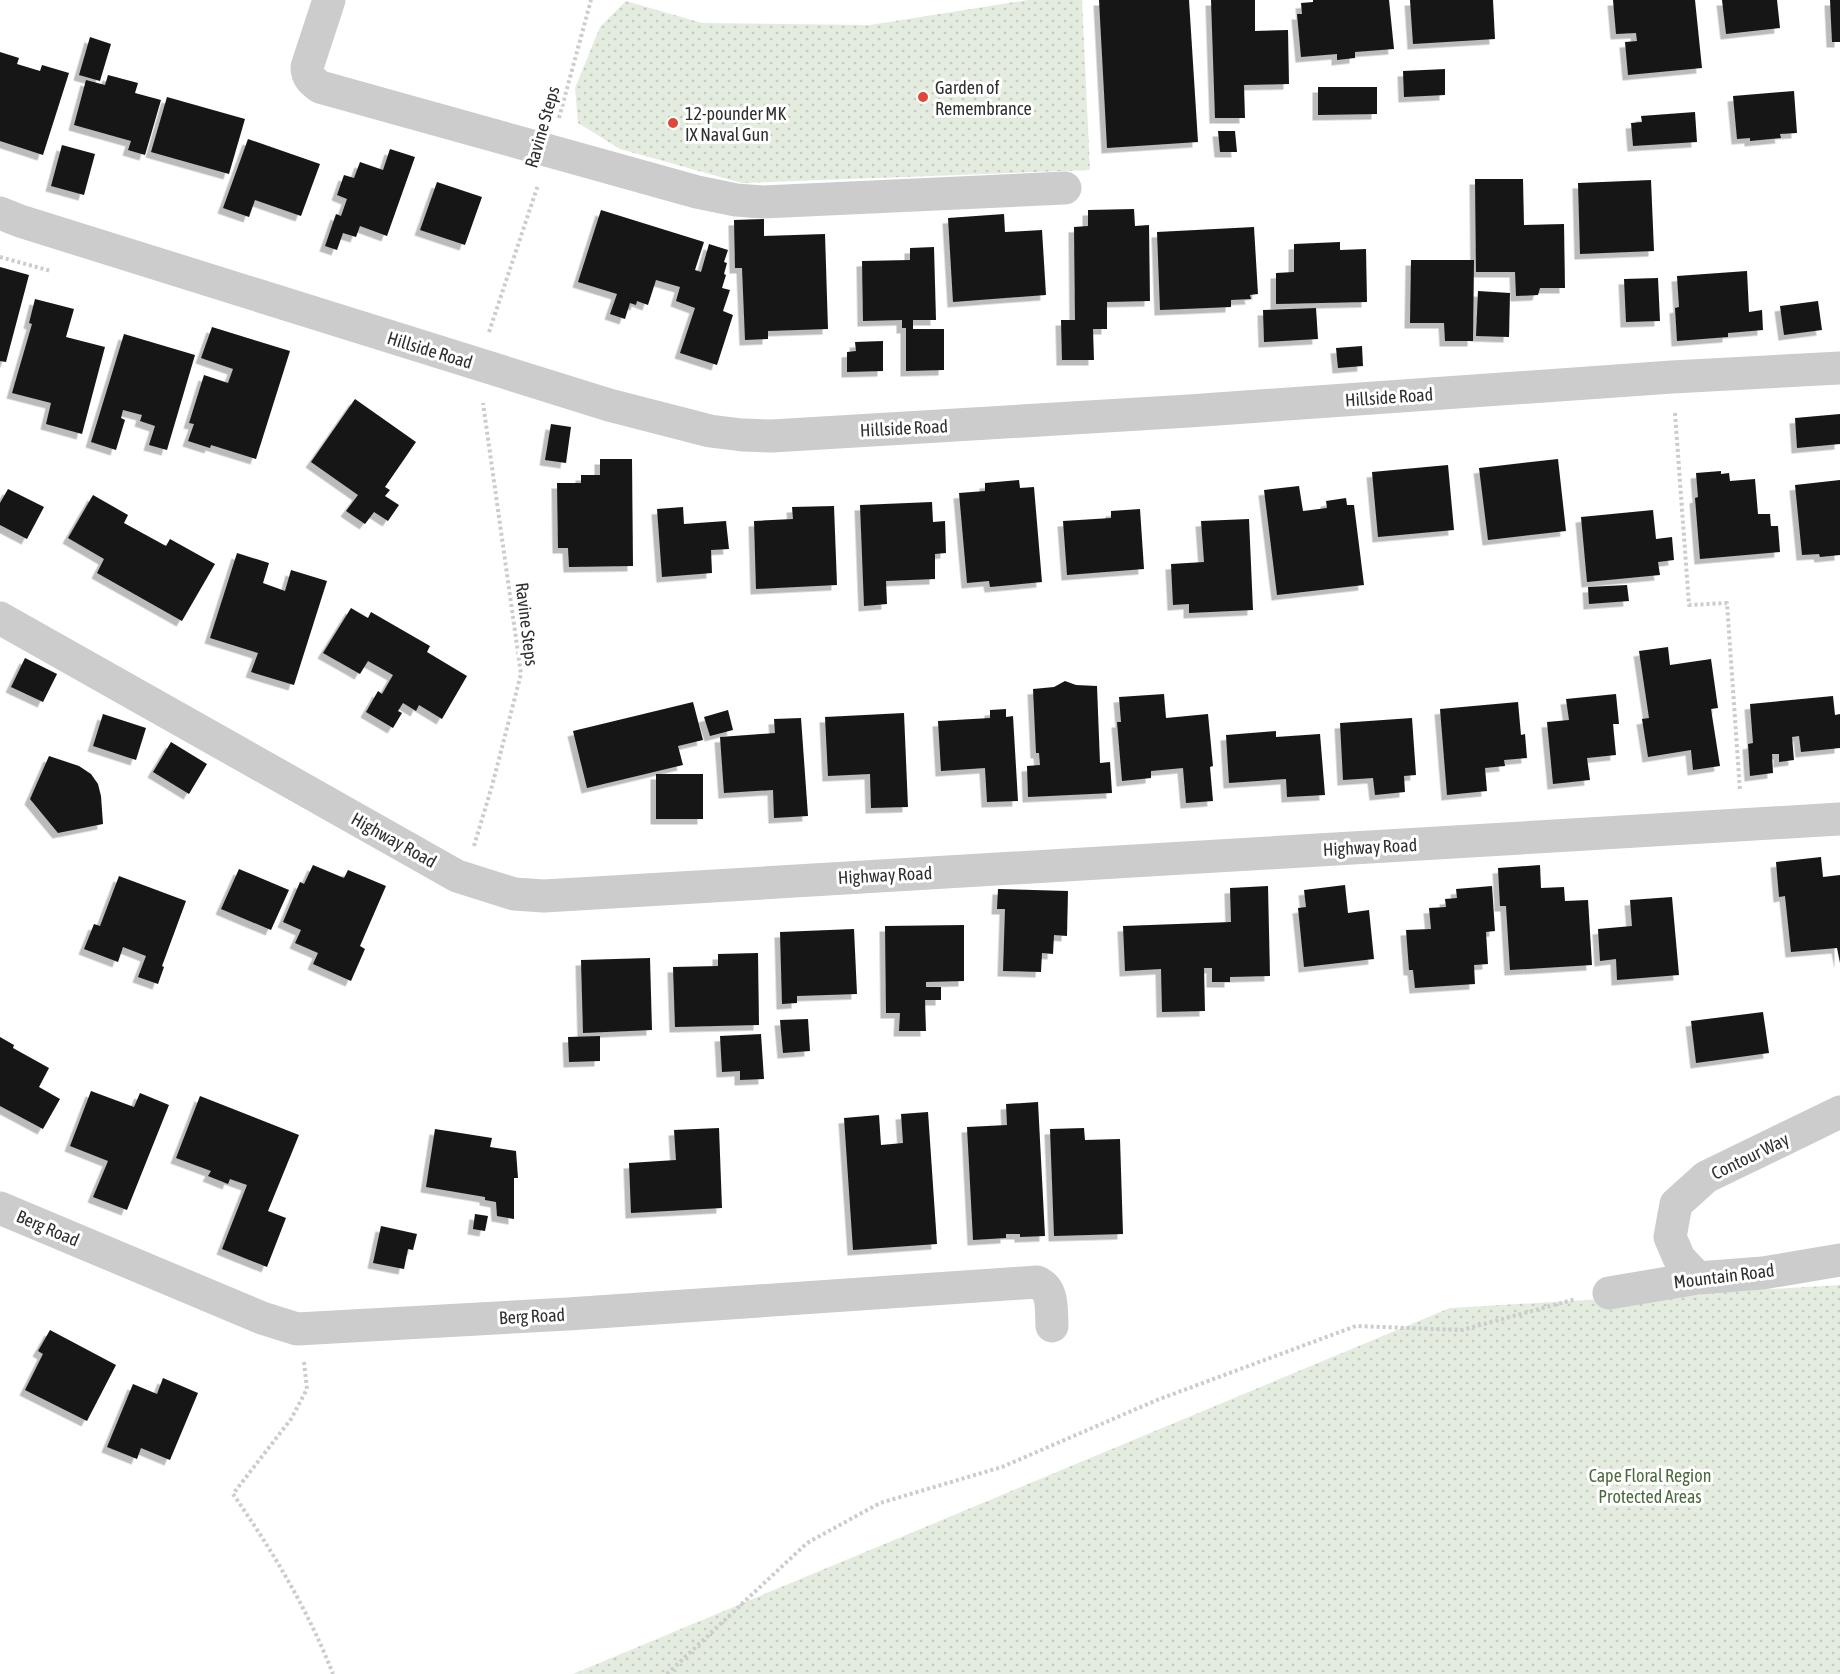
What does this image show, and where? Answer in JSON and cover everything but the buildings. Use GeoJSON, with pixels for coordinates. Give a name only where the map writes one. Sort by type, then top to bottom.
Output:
{"type":"FeatureCollection","features":[{"type":"Feature","properties":{"kind":"street"},"geometry":{"type":"LineString","coordinates":[[329,0],[307,67],[307,74],[311,81],[320,87],[697,192],[736,200],[763,202],[1065,188]]}},
{"type":"Feature","properties":{"kind":"street","name":"Hillside Road"},"geometry":{"type":"LineString","coordinates":[[0,213],[20,222],[609,405],[710,431],[742,435],[772,436],[1153,413],[1672,377],[1840,368]]}},
{"type":"Feature","properties":{"kind":"street","name":"Highway Road"},"geometry":{"type":"LineString","coordinates":[[0,618],[457,876],[514,894],[556,895],[1840,819]]}},
{"type":"Feature","properties":{"kind":"street","name":"Contour Way"},"geometry":{"type":"LineString","coordinates":[[1698,1278],[1679,1258],[1670,1237],[1676,1204],[1706,1177],[1840,1112]]}},
{"type":"Feature","properties":{"kind":"street","name":"Berg Road"},"geometry":{"type":"LineString","coordinates":[[0,1208],[262,1318],[297,1329],[568,1314],[1037,1282],[1047,1288],[1050,1293],[1052,1326]]}},
{"type":"Feature","properties":{"kind":"street","name":"Mountain Road"},"geometry":{"type":"LineString","coordinates":[[1609,1293],[1698,1278],[1763,1273],[1840,1260]]}},
{"type":"Feature","properties":{"kind":"path","name":"Ravine Steps"},"geometry":{"type":"LineString","coordinates":[[490,329],[550,151],[591,0]]}},
{"type":"Feature","properties":{"kind":"path"},"geometry":{"type":"LineString","coordinates":[[1672,377],[1689,605],[1727,603],[1741,826]]}},
{"type":"Feature","properties":{"kind":"path","name":"Ravine Steps"},"geometry":{"type":"LineString","coordinates":[[472,854],[521,674],[482,393]]}},
{"type":"Feature","properties":{"kind":"path"},"geometry":{"type":"LineString","coordinates":[[667,1674],[807,1543],[880,1503],[1002,1467],[1157,1400],[1356,1326],[1462,1330],[1567,1300],[1609,1293]]}},
{"type":"Feature","properties":{"kind":"path"},"geometry":{"type":"LineString","coordinates":[[297,1329],[304,1360],[307,1389],[291,1419],[233,1494],[289,1583],[320,1642],[333,1674]]}},
{"type":"Feature","properties":{"kind":"green space"},"geometry":{"type":"Polygon","coordinates":[[[1028,0],[1082,0],[1090,170],[742,183],[620,149],[578,123],[575,88],[600,27],[626,1],[702,23],[870,25],[1028,0]]]}},
{"type":"Feature","properties":{"kind":"green space","name":"Cape Floral Region Protected Areas"},"geometry":{"type":"Polygon","coordinates":[[[1840,1285],[1840,1674],[573,1674],[1450,1308],[1840,1285]]]}},
{"type":"Feature","properties":{"kind":"place","name":"Garden of Remembrance"},"geometry":{"type":"Point","coordinates":[923,97]}},
{"type":"Feature","properties":{"kind":"place","name":"12-pounder MK IX Naval Gun"},"geometry":{"type":"Point","coordinates":[673,123]}}]}
